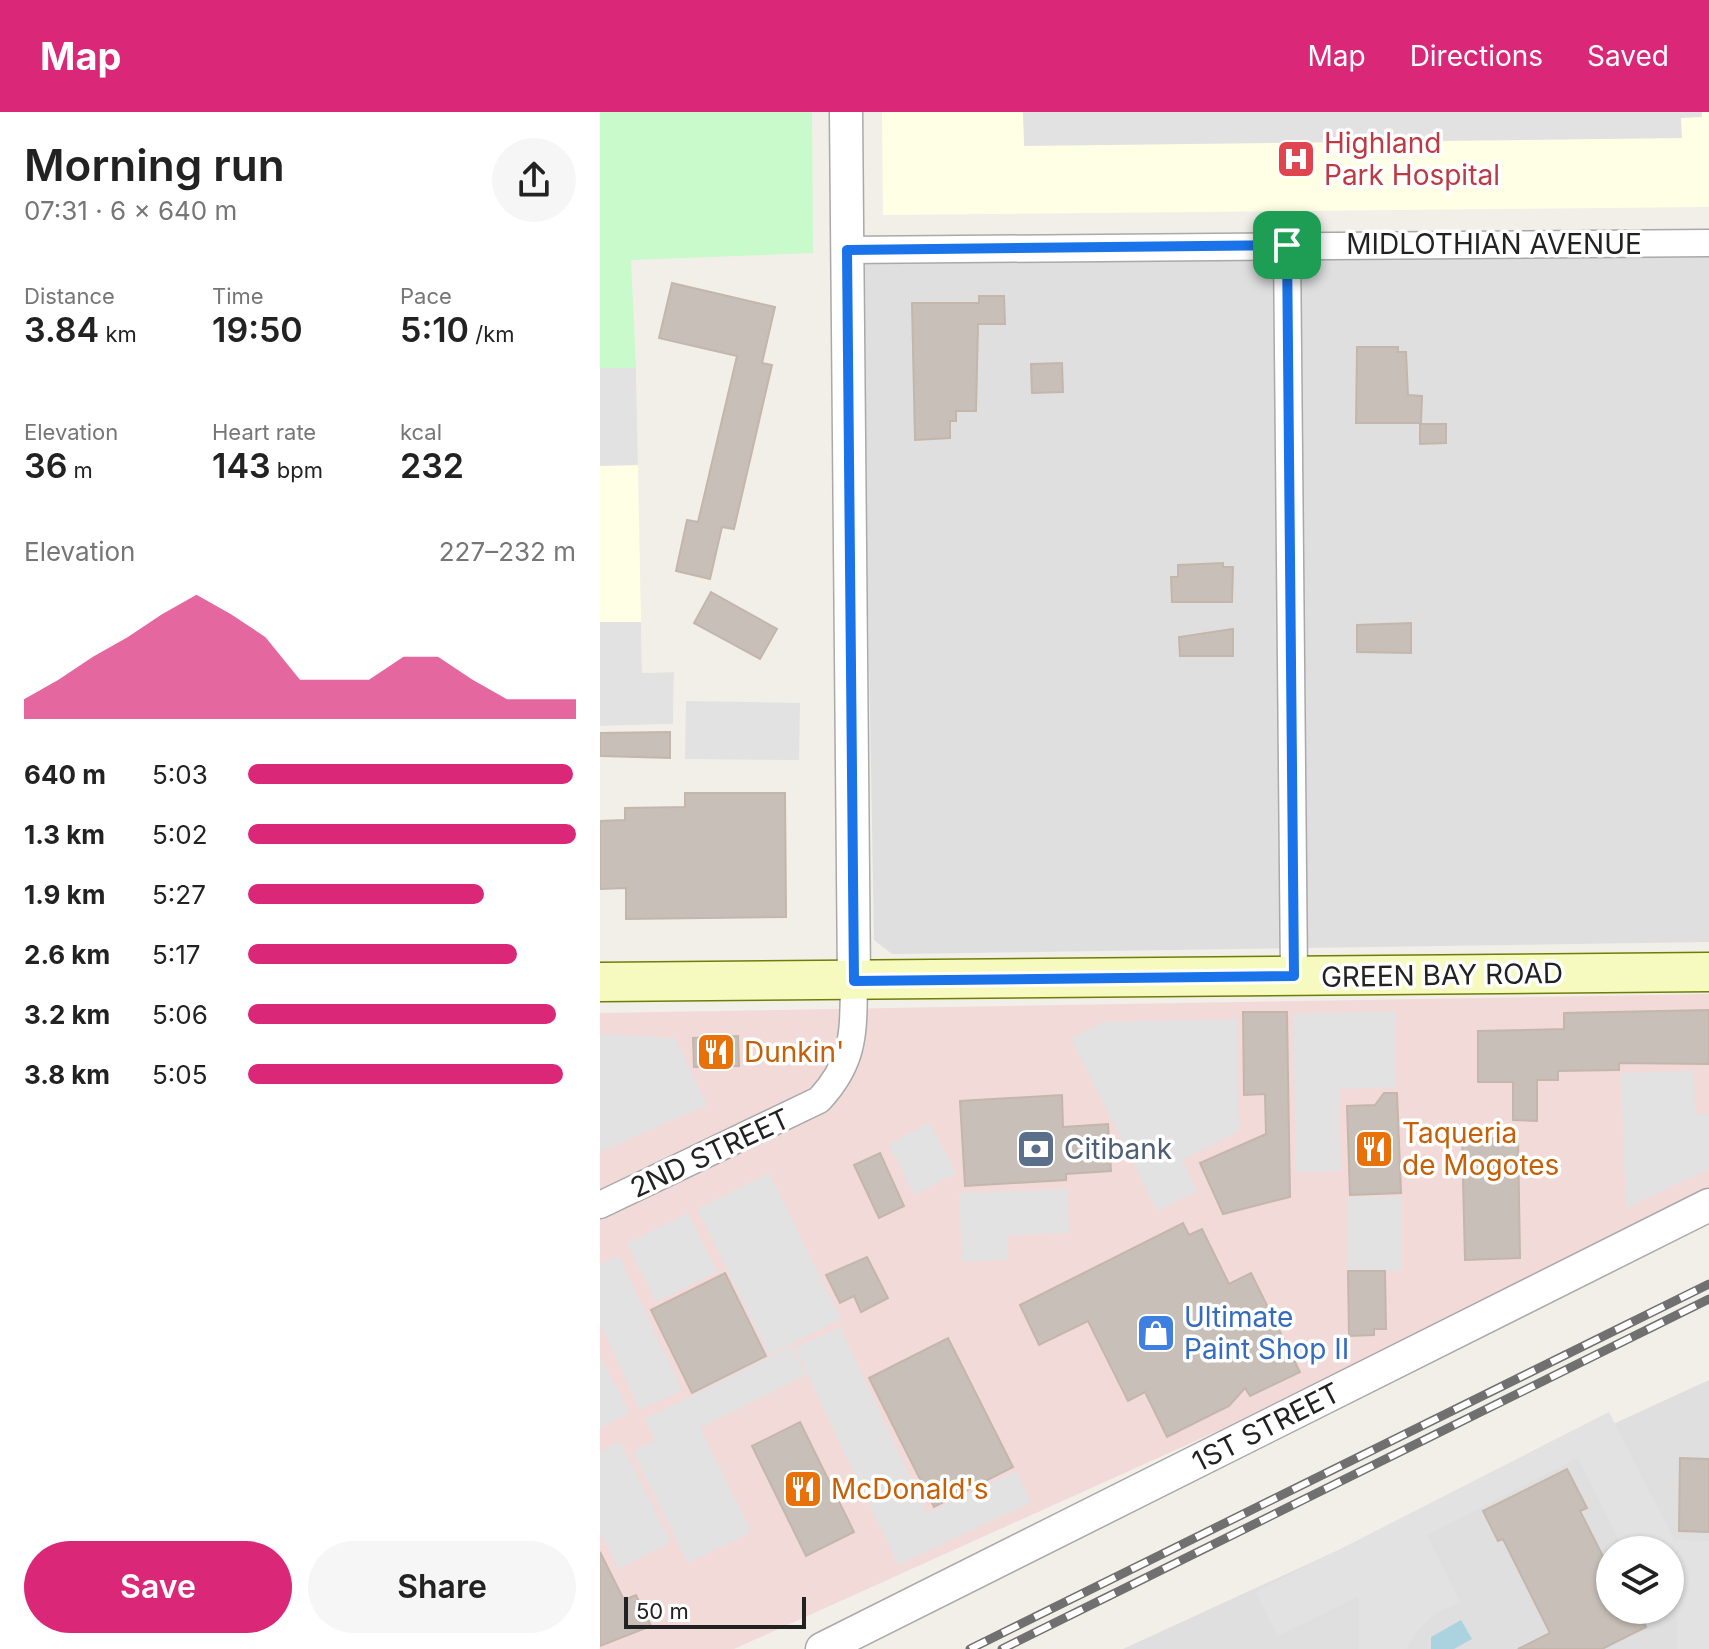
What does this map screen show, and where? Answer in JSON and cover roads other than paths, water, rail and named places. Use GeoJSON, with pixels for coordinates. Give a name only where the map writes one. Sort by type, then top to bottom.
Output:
{"type":"FeatureCollection","features":[{"type":"Feature","properties":{"kind":"main road","name":"GREEN BAY ROAD"},"geometry":{"type":"LineString","coordinates":[[600,982],[1709,972]]}},
{"type":"Feature","properties":{"kind":"street"},"geometry":{"type":"LineString","coordinates":[[846,112],[854,981]]}},
{"type":"Feature","properties":{"kind":"street","name":"MIDLOTHIAN AVENUE"},"geometry":{"type":"LineString","coordinates":[[847,250],[1709,243]]}},
{"type":"Feature","properties":{"kind":"street"},"geometry":{"type":"LineString","coordinates":[[1287,245],[1294,976]]}},
{"type":"Feature","properties":{"kind":"street","name":"2ND STREET"},"geometry":{"type":"LineString","coordinates":[[600,1205],[819,1100],[845,1068],[852,1042],[854,981]]}},
{"type":"Feature","properties":{"kind":"street","name":"1ST STREET"},"geometry":{"type":"LineString","coordinates":[[822,1649],[1709,1205]]}},
{"type":"Feature","properties":{"kind":"water"},"geometry":{"type":"Polygon","coordinates":[[[1461,1620],[1472,1639],[1454,1649],[1431,1649],[1431,1637],[1461,1620]]]}},
{"type":"Feature","properties":{"kind":"railway"},"geometry":{"type":"LineString","coordinates":[[970,1649],[1709,1284]]}},
{"type":"Feature","properties":{"kind":"railway"},"geometry":{"type":"LineString","coordinates":[[1002,1649],[1709,1299]]}},
{"type":"Feature","properties":{"kind":"place","name":"Highland Park Hospital"},"geometry":{"type":"Point","coordinates":[1296,159]}},
{"type":"Feature","properties":{"kind":"place","name":"Dunkin'"},"geometry":{"type":"Point","coordinates":[716,1052]}},
{"type":"Feature","properties":{"kind":"place","name":"Citibank"},"geometry":{"type":"Point","coordinates":[1036,1149]}},
{"type":"Feature","properties":{"kind":"place","name":"Taqueria de Mogotes"},"geometry":{"type":"Point","coordinates":[1374,1149]}},
{"type":"Feature","properties":{"kind":"place","name":"Ultimate Paint Shop II"},"geometry":{"type":"Point","coordinates":[1156,1333]}},
{"type":"Feature","properties":{"kind":"place","name":"McDonald's"},"geometry":{"type":"Point","coordinates":[803,1489]}}]}
